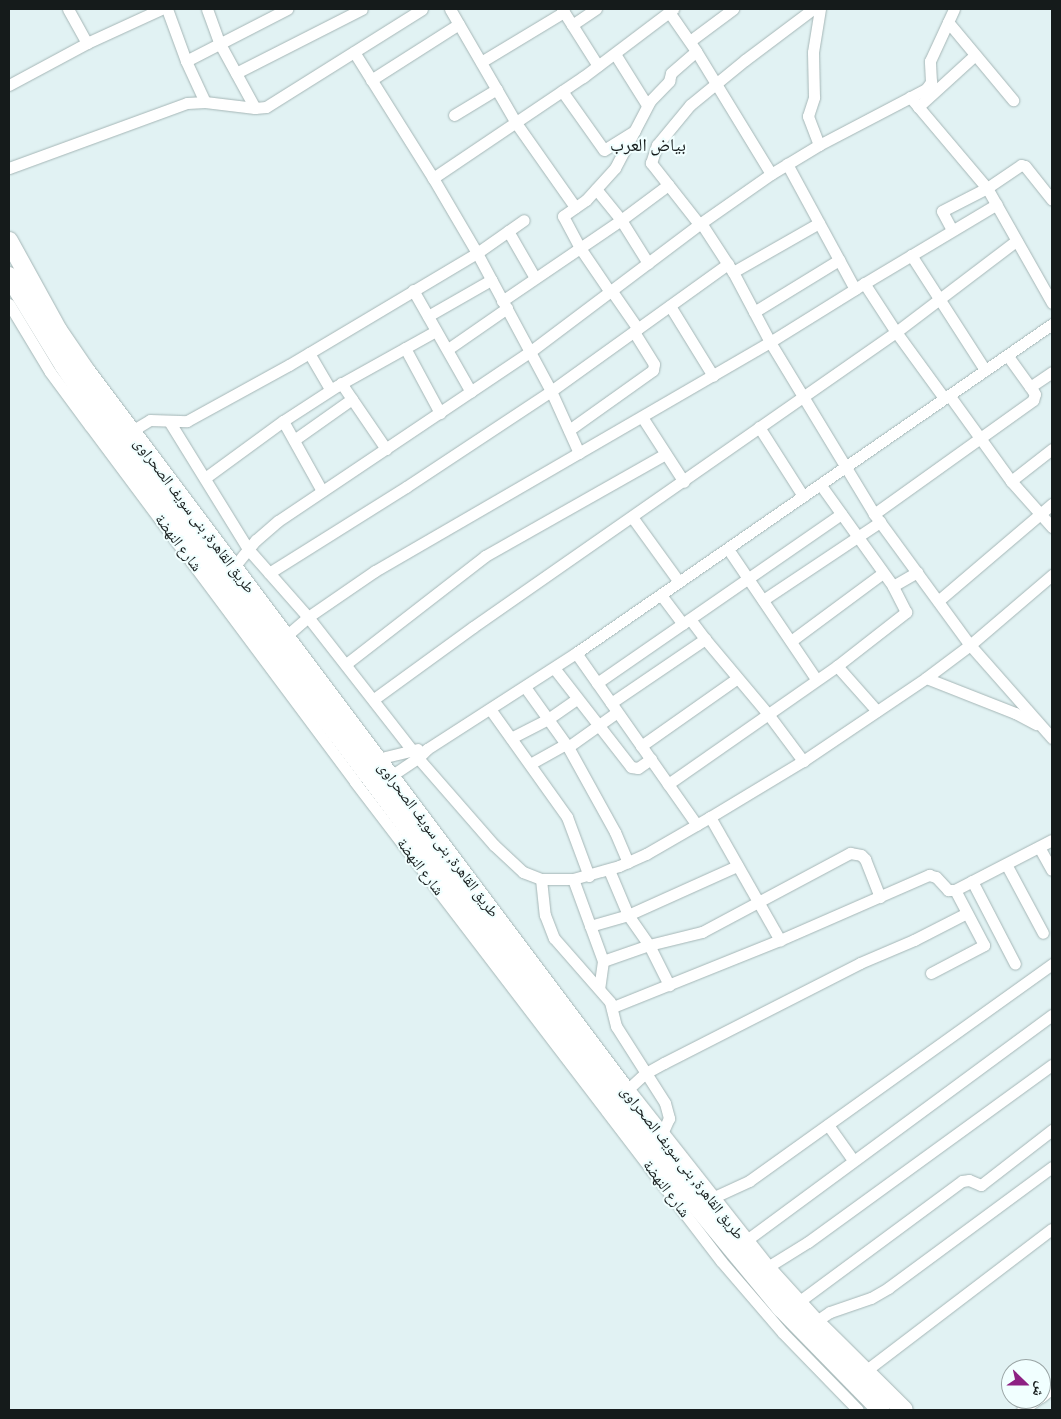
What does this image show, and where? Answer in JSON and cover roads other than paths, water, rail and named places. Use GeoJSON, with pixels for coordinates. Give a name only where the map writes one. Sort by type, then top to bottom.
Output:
{"type":"FeatureCollection","features":[{"type":"Feature","properties":{"kind":"main road","name":"طريق القاهرة, بنى سويف الصحراوى"},"geometry":{"type":"LineString","coordinates":[[9,241],[58,330],[130,432],[285,637],[369,762]]}},
{"type":"Feature","properties":{"kind":"main road","name":"طريق القاهرة, بنى سويف الصحراوى"},"geometry":{"type":"LineString","coordinates":[[9,276],[90,405],[710,1199],[744,1242],[797,1303],[904,1410]]}},
{"type":"Feature","properties":{"kind":"main road","name":"طريق القاهرة, بنى سويف الصحراوى"},"geometry":{"type":"LineString","coordinates":[[384,781],[651,1151],[705,1219],[781,1308],[881,1410]]}},
{"type":"Feature","properties":{"kind":"street"},"geometry":{"type":"LineString","coordinates":[[68,9],[87,43]]}},
{"type":"Feature","properties":{"kind":"street"},"geometry":{"type":"LineString","coordinates":[[9,85],[87,43],[161,9]]}},
{"type":"Feature","properties":{"kind":"street"},"geometry":{"type":"LineString","coordinates":[[167,9],[186,61],[205,102]]}},
{"type":"Feature","properties":{"kind":"street"},"geometry":{"type":"LineString","coordinates":[[207,9],[220,44],[255,108]]}},
{"type":"Feature","properties":{"kind":"street"},"geometry":{"type":"LineString","coordinates":[[186,61],[288,9]]}},
{"type":"Feature","properties":{"kind":"street"},"geometry":{"type":"LineString","coordinates":[[236,73],[362,9]]}},
{"type":"Feature","properties":{"kind":"street"},"geometry":{"type":"LineString","coordinates":[[9,168],[187,103],[205,102],[255,108],[274,104],[422,9]]}},
{"type":"Feature","properties":{"kind":"street"},"geometry":{"type":"LineString","coordinates":[[451,9],[516,123],[576,207]]}},
{"type":"Feature","properties":{"kind":"street"},"geometry":{"type":"LineString","coordinates":[[572,25],[596,9]]}},
{"type":"Feature","properties":{"kind":"street"},"geometry":{"type":"LineString","coordinates":[[569,430],[653,370],[654,364],[636,330],[580,248],[563,219],[564,214],[576,207],[596,189],[619,163],[647,105],[669,81],[671,73],[693,46],[733,9]]}},
{"type":"Feature","properties":{"kind":"street"},"geometry":{"type":"LineString","coordinates":[[813,9],[690,105],[657,145],[651,163],[700,224],[730,268],[770,342],[877,518],[970,645],[1052,738]]}},
{"type":"Feature","properties":{"kind":"street"},"geometry":{"type":"LineString","coordinates":[[819,145],[808,116],[814,97],[813,52],[820,9]]}},
{"type":"Feature","properties":{"kind":"street"},"geometry":{"type":"LineString","coordinates":[[233,568],[266,530],[531,351],[700,224],[771,174],[819,145],[929,85],[930,61],[954,9]]}},
{"type":"Feature","properties":{"kind":"street"},"geometry":{"type":"LineString","coordinates":[[481,62],[563,10],[598,66]]}},
{"type":"Feature","properties":{"kind":"street"},"geometry":{"type":"LineString","coordinates":[[433,178],[615,54],[671,10],[771,174]]}},
{"type":"Feature","properties":{"kind":"street"},"geometry":{"type":"LineString","coordinates":[[948,22],[1013,100]]}},
{"type":"Feature","properties":{"kind":"street"},"geometry":{"type":"LineString","coordinates":[[371,80],[459,24]]}},
{"type":"Feature","properties":{"kind":"street"},"geometry":{"type":"LineString","coordinates":[[354,52],[433,178],[477,253],[531,351],[579,453]]}},
{"type":"Feature","properties":{"kind":"street"},"geometry":{"type":"LineString","coordinates":[[615,54],[647,105]]}},
{"type":"Feature","properties":{"kind":"street"},"geometry":{"type":"LineString","coordinates":[[918,106],[975,55]]}},
{"type":"Feature","properties":{"kind":"street"},"geometry":{"type":"LineString","coordinates":[[454,115],[497,89]]}},
{"type":"Feature","properties":{"kind":"street"},"geometry":{"type":"LineString","coordinates":[[562,91],[604,150],[635,130]]}},
{"type":"Feature","properties":{"kind":"street"},"geometry":{"type":"LineString","coordinates":[[910,97],[986,188],[1052,304]]}},
{"type":"Feature","properties":{"kind":"street"},"geometry":{"type":"LineString","coordinates":[[787,164],[839,260],[1011,481],[1052,527]]}},
{"type":"Feature","properties":{"kind":"street"},"geometry":{"type":"LineString","coordinates":[[952,230],[942,211],[986,188],[1023,165],[1052,200]]}},
{"type":"Feature","properties":{"kind":"street"},"geometry":{"type":"LineString","coordinates":[[448,348],[535,278],[621,220],[668,185]]}},
{"type":"Feature","properties":{"kind":"street"},"geometry":{"type":"LineString","coordinates":[[596,189],[621,220],[648,263]]}},
{"type":"Feature","properties":{"kind":"street"},"geometry":{"type":"LineString","coordinates":[[285,637],[308,617],[375,572],[713,376],[996,204]]}},
{"type":"Feature","properties":{"kind":"street"},"geometry":{"type":"LineString","coordinates":[[130,432],[150,420],[187,421],[309,353],[477,253],[524,220]]}},
{"type":"Feature","properties":{"kind":"street"},"geometry":{"type":"LineString","coordinates":[[269,573],[406,487],[551,391],[670,306],[730,268],[819,223]]}},
{"type":"Feature","properties":{"kind":"street"},"geometry":{"type":"LineString","coordinates":[[508,231],[535,278]]}},
{"type":"Feature","properties":{"kind":"street"},"geometry":{"type":"LineString","coordinates":[[374,698],[474,626],[684,482],[759,427],[896,332],[1016,241]]}},
{"type":"Feature","properties":{"kind":"street"},"geometry":{"type":"LineString","coordinates":[[911,255],[985,370]]}},
{"type":"Feature","properties":{"kind":"street"},"geometry":{"type":"LineString","coordinates":[[754,312],[839,260]]}},
{"type":"Feature","properties":{"kind":"street"},"geometry":{"type":"LineString","coordinates":[[428,316],[491,280]]}},
{"type":"Feature","properties":{"kind":"street"},"geometry":{"type":"LineString","coordinates":[[413,290],[448,348],[470,392]]}},
{"type":"Feature","properties":{"kind":"street","name":"شارع النهضة"},"geometry":{"type":"LineString","coordinates":[[9,304],[50,372],[90,426],[373,805],[721,1261],[772,1321],[858,1410]]}},
{"type":"Feature","properties":{"kind":"street"},"geometry":{"type":"LineString","coordinates":[[670,306],[713,376]]}},
{"type":"Feature","properties":{"kind":"street"},"geometry":{"type":"LineString","coordinates":[[369,762],[415,754],[427,749],[525,687],[728,549],[1052,324]]}},
{"type":"Feature","properties":{"kind":"street"},"geometry":{"type":"LineString","coordinates":[[205,478],[283,421],[330,390],[436,331]]}},
{"type":"Feature","properties":{"kind":"street"},"geometry":{"type":"LineString","coordinates":[[405,348],[440,413]]}},
{"type":"Feature","properties":{"kind":"street"},"geometry":{"type":"LineString","coordinates":[[309,353],[330,390]]}},
{"type":"Feature","properties":{"kind":"street"},"geometry":{"type":"LineString","coordinates":[[763,600],[857,537],[877,518],[1033,400],[1034,394],[1030,387],[1007,355]]}},
{"type":"Feature","properties":{"kind":"street"},"geometry":{"type":"LineString","coordinates":[[1030,387],[1052,372]]}},
{"type":"Feature","properties":{"kind":"street"},"geometry":{"type":"LineString","coordinates":[[342,383],[386,449]]}},
{"type":"Feature","properties":{"kind":"street"},"geometry":{"type":"LineString","coordinates":[[294,440],[352,399]]}},
{"type":"Feature","properties":{"kind":"street"},"geometry":{"type":"LineString","coordinates":[[642,417],[684,482]]}},
{"type":"Feature","properties":{"kind":"street"},"geometry":{"type":"LineString","coordinates":[[169,421],[248,549],[308,617],[374,698],[415,754],[504,855],[523,872],[541,879],[573,879],[609,870],[628,862],[710,817],[803,761],[926,678],[970,645],[1052,575]]}},
{"type":"Feature","properties":{"kind":"street"},"geometry":{"type":"LineString","coordinates":[[283,421],[322,491]]}},
{"type":"Feature","properties":{"kind":"street"},"geometry":{"type":"LineString","coordinates":[[759,427],[803,496]]}},
{"type":"Feature","properties":{"kind":"street"},"geometry":{"type":"LineString","coordinates":[[1011,481],[1052,449]]}},
{"type":"Feature","properties":{"kind":"street"},"geometry":{"type":"LineString","coordinates":[[346,664],[485,556],[665,454]]}},
{"type":"Feature","properties":{"kind":"street"},"geometry":{"type":"LineString","coordinates":[[668,784],[837,666],[906,612],[893,586],[820,484]]}},
{"type":"Feature","properties":{"kind":"street"},"geometry":{"type":"LineString","coordinates":[[938,601],[1052,504]]}},
{"type":"Feature","properties":{"kind":"street"},"geometry":{"type":"LineString","coordinates":[[597,683],[842,514]]}},
{"type":"Feature","properties":{"kind":"street"},"geometry":{"type":"LineString","coordinates":[[632,517],[679,582]]}},
{"type":"Feature","properties":{"kind":"street"},"geometry":{"type":"LineString","coordinates":[[728,549],[816,679]]}},
{"type":"Feature","properties":{"kind":"street"},"geometry":{"type":"LineString","coordinates":[[893,586],[917,572]]}},
{"type":"Feature","properties":{"kind":"street"},"geometry":{"type":"LineString","coordinates":[[791,641],[883,573]]}},
{"type":"Feature","properties":{"kind":"street"},"geometry":{"type":"LineString","coordinates":[[662,594],[705,639],[736,679],[768,714],[803,761]]}},
{"type":"Feature","properties":{"kind":"street"},"geometry":{"type":"LineString","coordinates":[[530,764],[598,726],[614,707],[705,639]]}},
{"type":"Feature","properties":{"kind":"street"},"geometry":{"type":"LineString","coordinates":[[576,653],[697,824]]}},
{"type":"Feature","properties":{"kind":"street"},"geometry":{"type":"LineString","coordinates":[[837,666],[877,711]]}},
{"type":"Feature","properties":{"kind":"street"},"geometry":{"type":"LineString","coordinates":[[554,668],[631,767],[638,768],[651,759]]}},
{"type":"Feature","properties":{"kind":"street"},"geometry":{"type":"LineString","coordinates":[[926,678],[1016,713],[1044,728]]}},
{"type":"Feature","properties":{"kind":"street"},"geometry":{"type":"LineString","coordinates":[[641,746],[736,679]]}},
{"type":"Feature","properties":{"kind":"street"},"geometry":{"type":"LineString","coordinates":[[525,687],[567,745],[615,832],[628,862]]}},
{"type":"Feature","properties":{"kind":"street"},"geometry":{"type":"LineString","coordinates":[[511,738],[578,699]]}},
{"type":"Feature","properties":{"kind":"street"},"geometry":{"type":"LineString","coordinates":[[490,709],[567,817],[589,876]]}},
{"type":"Feature","properties":{"kind":"street"},"geometry":{"type":"LineString","coordinates":[[384,781],[415,754]]}},
{"type":"Feature","properties":{"kind":"street"},"geometry":{"type":"LineString","coordinates":[[710,817],[780,940]]}},
{"type":"Feature","properties":{"kind":"street"},"geometry":{"type":"LineString","coordinates":[[613,1007],[780,940],[929,875],[936,877],[948,890],[955,890],[1052,840]]}},
{"type":"Feature","properties":{"kind":"street"},"geometry":{"type":"LineString","coordinates":[[1039,847],[1052,870]]}},
{"type":"Feature","properties":{"kind":"street"},"geometry":{"type":"LineString","coordinates":[[603,961],[649,945],[702,932],[850,853],[856,853],[865,859],[880,897]]}},
{"type":"Feature","properties":{"kind":"street"},"geometry":{"type":"LineString","coordinates":[[1006,864],[1042,933]]}},
{"type":"Feature","properties":{"kind":"street"},"geometry":{"type":"LineString","coordinates":[[590,926],[628,915],[737,866]]}},
{"type":"Feature","properties":{"kind":"street"},"geometry":{"type":"LineString","coordinates":[[609,870],[628,915],[649,945],[669,985]]}},
{"type":"Feature","properties":{"kind":"street"},"geometry":{"type":"LineString","coordinates":[[541,879],[547,926],[554,938],[599,988],[613,1007],[616,1026],[644,1074],[669,1111],[669,1118],[661,1136]]}},
{"type":"Feature","properties":{"kind":"street"},"geometry":{"type":"LineString","coordinates":[[573,879],[603,961],[599,988]]}},
{"type":"Feature","properties":{"kind":"street"},"geometry":{"type":"LineString","coordinates":[[972,881],[1014,964]]}},
{"type":"Feature","properties":{"kind":"street"},"geometry":{"type":"LineString","coordinates":[[931,973],[983,947],[955,890]]}},
{"type":"Feature","properties":{"kind":"street"},"geometry":{"type":"LineString","coordinates":[[626,1090],[644,1074],[860,963],[914,940],[967,913]]}},
{"type":"Feature","properties":{"kind":"street"},"geometry":{"type":"LineString","coordinates":[[710,1199],[749,1181],[1052,964]]}},
{"type":"Feature","properties":{"kind":"street"},"geometry":{"type":"LineString","coordinates":[[744,1242],[1052,1015]]}},
{"type":"Feature","properties":{"kind":"street"},"geometry":{"type":"LineString","coordinates":[[766,1268],[808,1242],[1052,1065]]}},
{"type":"Feature","properties":{"kind":"street"},"geometry":{"type":"LineString","coordinates":[[828,1125],[853,1160]]}},
{"type":"Feature","properties":{"kind":"street"},"geometry":{"type":"LineString","coordinates":[[797,1303],[962,1181],[969,1180],[981,1185],[1052,1130]]}},
{"type":"Feature","properties":{"kind":"street"},"geometry":{"type":"LineString","coordinates":[[815,1322],[830,1312],[871,1298],[888,1288],[1052,1168]]}},
{"type":"Feature","properties":{"kind":"street"},"geometry":{"type":"LineString","coordinates":[[864,1372],[1052,1229]]}},
{"type":"Feature","properties":{"kind":"district","name":"بياض العرب"},"geometry":{"type":"Point","coordinates":[648,146]}}]}
